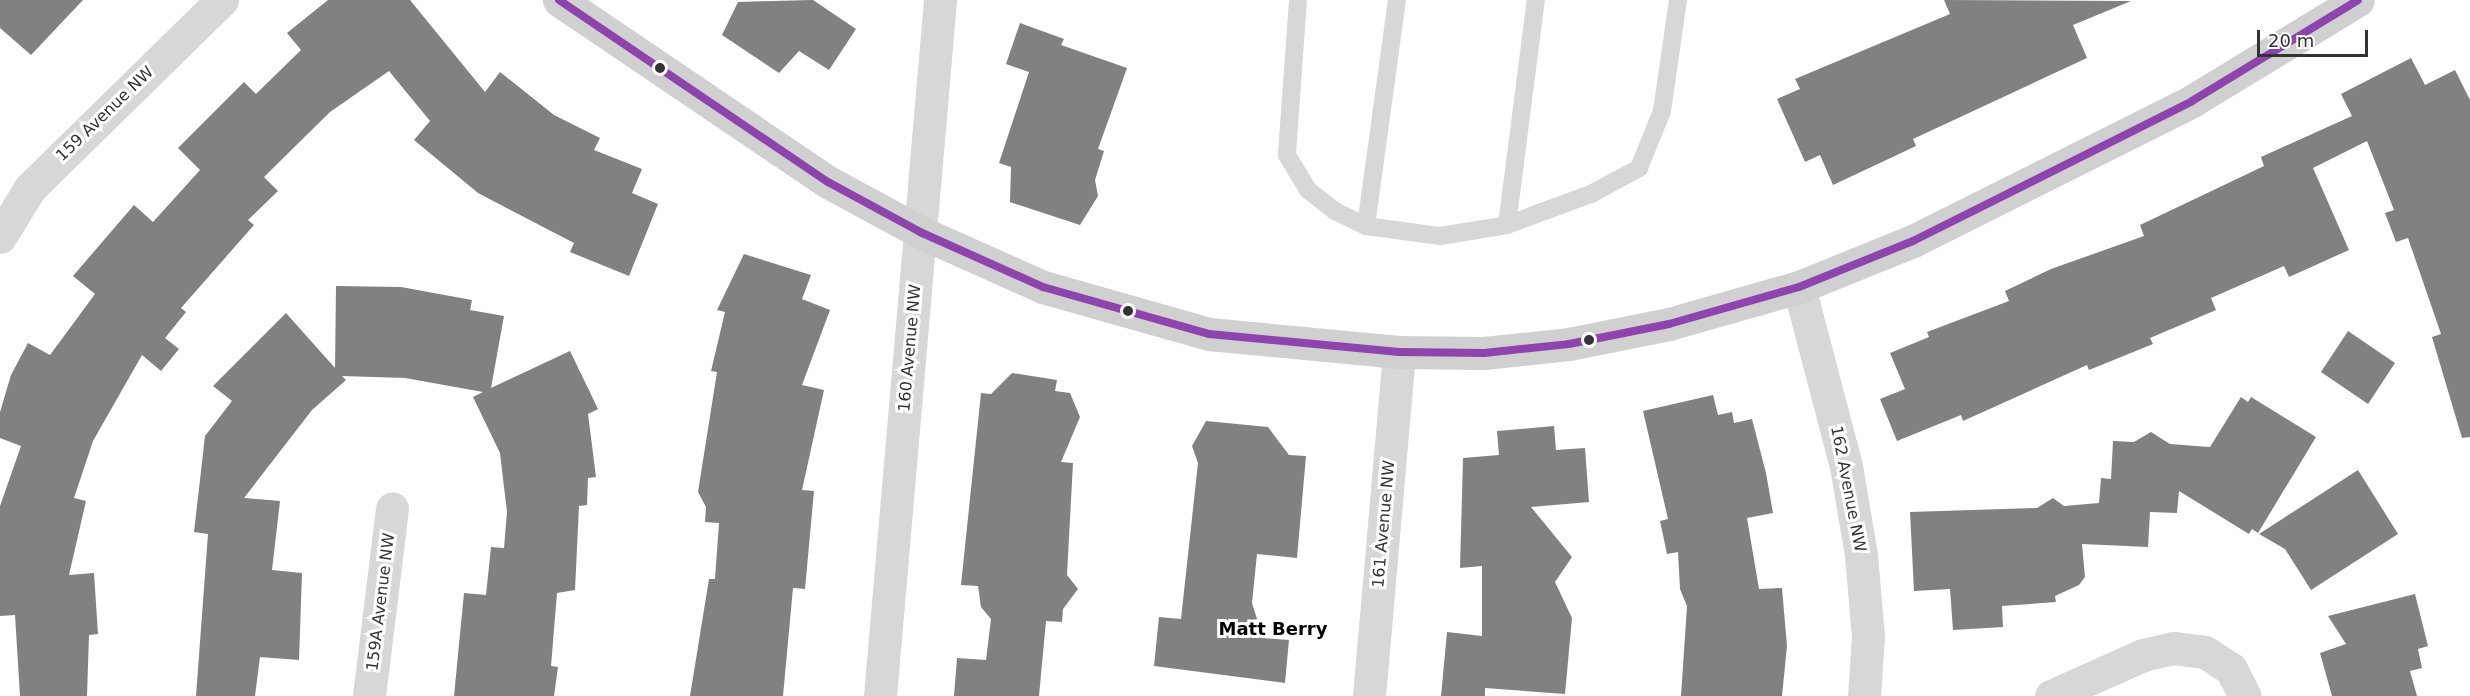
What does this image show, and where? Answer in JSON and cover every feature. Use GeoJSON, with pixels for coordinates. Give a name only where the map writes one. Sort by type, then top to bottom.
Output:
{"type":"FeatureCollection","features":[{"type":"Feature","properties":{"kind":"street","name":"159 Avenue NW"},"geometry":{"type":"LineString","coordinates":[[0,237],[30,188],[222,0]]}},
{"type":"Feature","properties":{"kind":"street"},"geometry":{"type":"LineString","coordinates":[[559,0],[828,182],[920,232],[1043,287],[1209,334],[1399,352],[1484,353],[1569,344],[1669,324],[1799,287],[2004,198],[2192,101],[2358,0]]}},
{"type":"Feature","properties":{"kind":"street","name":"160 Avenue NW"},"geometry":{"type":"LineString","coordinates":[[880,696],[940,0]]}},
{"type":"Feature","properties":{"kind":"street","name":"162 Avenue NW"},"geometry":{"type":"LineString","coordinates":[[1799,287],[1846,466],[1861,555],[1868,636],[1864,696]]}},
{"type":"Feature","properties":{"kind":"street","name":"161 Avenue NW"},"geometry":{"type":"LineString","coordinates":[[1369,696],[1399,352]]}},
{"type":"Feature","properties":{"kind":"street","name":"159A Avenue NW"},"geometry":{"type":"LineString","coordinates":[[369,696],[392,508]]}},
{"type":"Feature","properties":{"kind":"street"},"geometry":{"type":"LineString","coordinates":[[2051,696],[2143,655],[2173,648],[2205,652],[2231,669],[2245,696]]}},
{"type":"Feature","properties":{"kind":"lane"},"geometry":{"type":"LineString","coordinates":[[1298,0],[1287,155],[1308,190],[1366,226],[1440,236],[1507,225],[1591,194],[1639,168],[1662,111],[1678,0]]}},
{"type":"Feature","properties":{"kind":"lane"},"geometry":{"type":"LineString","coordinates":[[1366,226],[1397,0]]}},
{"type":"Feature","properties":{"kind":"lane"},"geometry":{"type":"LineString","coordinates":[[1507,225],[1536,0]]}},
{"type":"Feature","properties":{"kind":"building"},"geometry":{"type":"Polygon","coordinates":[[[0,0],[83,0],[31,55],[0,28],[0,0]]]}},
{"type":"Feature","properties":{"kind":"building"},"geometry":{"type":"Polygon","coordinates":[[[328,0],[410,0],[485,92],[500,72],[554,115],[600,138],[594,150],[642,169],[632,193],[658,204],[629,276],[570,252],[574,243],[478,193],[414,140],[430,121],[389,71],[330,112],[264,177],[278,191],[248,220],[254,225],[181,308],[186,312],[165,338],[179,349],[161,371],[142,355],[93,441],[74,498],[86,501],[69,575],[94,573],[98,634],[89,635],[87,696],[20,696],[15,615],[0,616],[0,506],[21,446],[0,438],[0,412],[11,375],[28,343],[50,355],[95,294],[73,276],[134,205],[153,222],[200,170],[178,148],[244,82],[256,94],[301,50],[287,33],[328,0]]]}},
{"type":"Feature","properties":{"kind":"building"},"geometry":{"type":"Polygon","coordinates":[[[813,0],[856,29],[829,70],[799,51],[779,73],[722,35],[738,2],[813,0]]]}},
{"type":"Feature","properties":{"kind":"building"},"geometry":{"type":"Polygon","coordinates":[[[1944,0],[2131,1],[2073,25],[2087,58],[1913,139],[1916,146],[1833,185],[1820,155],[1805,162],[1777,99],[1800,89],[1795,79],[1950,14],[1944,0]]]}},
{"type":"Feature","properties":{"kind":"building"},"geometry":{"type":"Polygon","coordinates":[[[1020,23],[1064,39],[1061,45],[1127,68],[1098,149],[1104,151],[1095,180],[1098,196],[1080,225],[1010,202],[1011,167],[999,163],[1029,72],[1006,64],[1020,23]]]}},
{"type":"Feature","properties":{"kind":"building"},"geometry":{"type":"Polygon","coordinates":[[[2411,58],[2425,85],[2455,70],[2470,100],[2470,437],[2462,438],[2432,337],[2441,334],[2408,238],[2396,242],[2385,213],[2394,210],[2367,141],[2313,168],[2349,250],[2289,277],[2284,266],[2211,298],[2216,310],[2150,338],[2153,344],[2089,370],[2087,365],[1963,421],[1961,415],[1897,441],[1880,399],[1905,389],[1890,353],[1929,337],[1927,332],[2009,301],[2005,291],[2051,269],[2144,236],[2140,225],[2264,166],[2261,157],[2352,116],[2341,94],[2411,58]]]}},
{"type":"Feature","properties":{"kind":"building"},"geometry":{"type":"Polygon","coordinates":[[[744,254],[811,275],[802,299],[830,310],[802,385],[824,390],[802,490],[814,491],[805,589],[793,588],[783,696],[690,696],[709,579],[715,579],[719,523],[705,522],[706,507],[698,492],[717,372],[711,371],[725,312],[717,310],[744,254]]]}},
{"type":"Feature","properties":{"kind":"building"},"geometry":{"type":"Polygon","coordinates":[[[336,286],[401,287],[472,300],[470,310],[504,316],[491,388],[570,351],[598,409],[588,414],[596,477],[588,478],[587,505],[579,506],[575,590],[557,593],[551,666],[558,667],[554,696],[454,696],[464,593],[486,595],[491,547],[504,548],[507,512],[500,453],[473,397],[483,392],[405,378],[342,376],[346,380],[312,410],[244,498],[280,501],[272,570],[302,573],[299,660],[260,657],[255,696],[196,696],[208,534],[194,532],[205,436],[232,401],[213,386],[286,313],[335,368],[336,286]]]}},
{"type":"Feature","properties":{"kind":"building"},"geometry":{"type":"Polygon","coordinates":[[[2348,331],[2395,363],[2368,404],[2321,372],[2348,331]]]}},
{"type":"Feature","properties":{"kind":"building"},"geometry":{"type":"Polygon","coordinates":[[[1012,373],[1057,380],[1055,391],[1070,393],[1080,417],[1061,462],[1073,463],[1067,575],[1078,589],[1063,609],[1062,622],[1046,621],[1039,696],[954,696],[957,658],[986,660],[991,619],[981,607],[978,586],[961,585],[981,393],[991,394],[1012,373]]]}},
{"type":"Feature","properties":{"kind":"building"},"geometry":{"type":"Polygon","coordinates":[[[1713,395],[1718,415],[1732,412],[1734,423],[1752,419],[1766,473],[1773,513],[1747,518],[1759,589],[1782,588],[1787,646],[1782,696],[1681,696],[1687,606],[1680,589],[1678,552],[1667,554],[1660,521],[1668,519],[1643,411],[1713,395]]]}},
{"type":"Feature","properties":{"kind":"building"},"geometry":{"type":"Polygon","coordinates":[[[2241,397],[2248,402],[2251,397],[2316,437],[2258,533],[2252,529],[2249,534],[2179,491],[2177,513],[2150,512],[2148,547],[2082,544],[2085,577],[2079,585],[2055,596],[2056,602],[2002,606],[2003,627],[1953,630],[1950,589],[1914,591],[1910,512],[2037,508],[2053,498],[2064,506],[2099,503],[2101,478],[2111,479],[2113,441],[2134,442],[2151,432],[2170,444],[2210,447],[2241,397]]]}},
{"type":"Feature","properties":{"kind":"building"},"geometry":{"type":"Polygon","coordinates":[[[1206,421],[1268,427],[1289,455],[1306,456],[1297,558],[1257,554],[1252,603],[1263,638],[1289,640],[1285,683],[1154,666],[1159,617],[1181,619],[1198,463],[1192,446],[1206,421]]]}},
{"type":"Feature","properties":{"kind":"building"},"geometry":{"type":"Polygon","coordinates":[[[1554,426],[1556,450],[1585,448],[1589,502],[1531,507],[1572,557],[1555,582],[1572,618],[1565,694],[1485,688],[1485,696],[1441,696],[1447,632],[1482,636],[1482,566],[1460,568],[1463,458],[1499,455],[1497,431],[1554,426]]]}},
{"type":"Feature","properties":{"kind":"building"},"geometry":{"type":"Polygon","coordinates":[[[2358,470],[2398,534],[2311,590],[2285,549],[2259,534],[2358,470]]]}},
{"type":"Feature","properties":{"kind":"building"},"geometry":{"type":"Polygon","coordinates":[[[2415,594],[2428,646],[2418,649],[2422,668],[2410,671],[2417,696],[2332,696],[2320,653],[2346,644],[2328,616],[2415,594]]]}},
{"type":"Feature","properties":{"kind":"transit line"},"geometry":{"type":"LineString","coordinates":[[559,0],[828,182],[920,232],[1043,287],[1209,334],[1399,352],[1484,353],[1569,344],[1669,324],[1799,287],[1913,241],[2192,101],[2358,0]]}},
{"type":"Feature","properties":{"kind":"district","name":"Matt Berry"},"geometry":{"type":"Point","coordinates":[1273,629]}}]}
